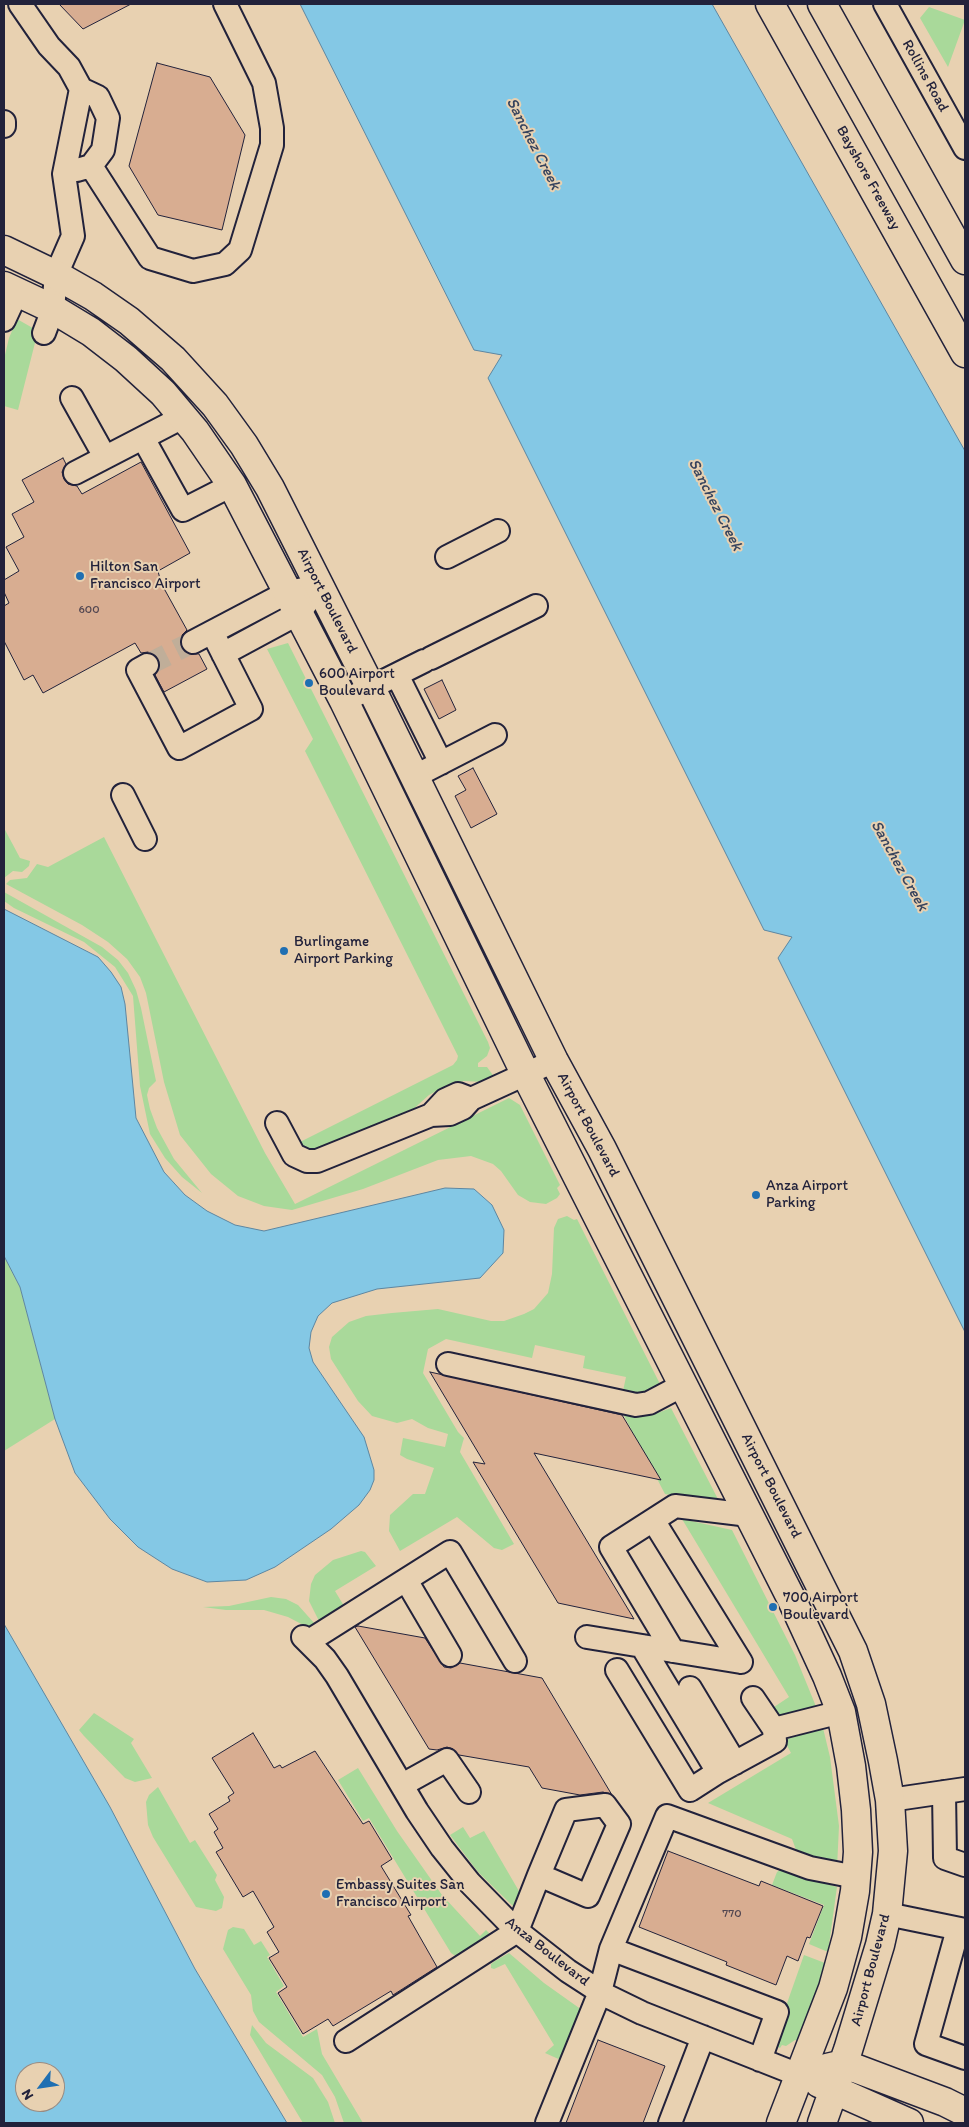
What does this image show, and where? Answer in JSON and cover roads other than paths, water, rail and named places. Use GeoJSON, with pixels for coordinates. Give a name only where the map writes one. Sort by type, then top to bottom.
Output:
{"type":"FeatureCollection","features":[{"type":"Feature","properties":{"kind":"main road","name":"Bayshore Freeway"},"geometry":{"type":"LineString","coordinates":[[770,4],[965,353]]}},
{"type":"Feature","properties":{"kind":"main road"},"geometry":{"type":"LineString","coordinates":[[822,4],[965,260]]}},
{"type":"Feature","properties":{"kind":"main road","name":"Airport Boulevard"},"geometry":{"type":"LineString","coordinates":[[4,250],[56,275],[93,296],[129,321],[173,359],[215,405],[244,444],[270,488],[371,688],[554,1061],[602,1149],[852,1651],[871,1704],[890,1800],[893,1851],[887,1914],[867,1993],[822,2123]]}},
{"type":"Feature","properties":{"kind":"main road","name":"Airport Boulevard"},"geometry":{"type":"LineString","coordinates":[[11,289],[48,321],[91,332],[126,359],[163,393],[183,416],[232,485],[344,701],[526,1075],[808,1632],[841,1712],[856,1810],[856,1877],[847,1937],[833,1988],[781,2123]]}},
{"type":"Feature","properties":{"kind":"main road"},"geometry":{"type":"LineString","coordinates":[[388,791],[415,777]]}},
{"type":"Feature","properties":{"kind":"main road"},"geometry":{"type":"LineString","coordinates":[[448,914],[477,901]]}},
{"type":"Feature","properties":{"kind":"main road"},"geometry":{"type":"LineString","coordinates":[[571,1163],[602,1149]]}},
{"type":"Feature","properties":{"kind":"main road"},"geometry":{"type":"LineString","coordinates":[[683,1385],[714,1372]]}},
{"type":"Feature","properties":{"kind":"main road"},"geometry":{"type":"LineString","coordinates":[[841,1712],[871,1704]]}},
{"type":"Feature","properties":{"kind":"main road"},"geometry":{"type":"LineString","coordinates":[[799,2075],[844,2064],[945,2102],[965,2112]]}},
{"type":"Feature","properties":{"kind":"main road","name":"Anza Boulevard"},"geometry":{"type":"LineString","coordinates":[[799,2075],[909,2123]]}},
{"type":"Feature","properties":{"kind":"street"},"geometry":{"type":"LineString","coordinates":[[20,4],[49,46],[69,67],[81,89],[98,97],[108,118],[103,150],[91,166],[64,174]]}},
{"type":"Feature","properties":{"kind":"street"},"geometry":{"type":"LineString","coordinates":[[91,166],[150,258],[193,271],[225,264],[240,250],[272,145],[272,128],[264,83],[226,4]]}},
{"type":"Feature","properties":{"kind":"street","name":"Rollins Road"},"geometry":{"type":"LineString","coordinates":[[885,4],[965,148]]}},
{"type":"Feature","properties":{"kind":"street"},"geometry":{"type":"LineString","coordinates":[[48,321],[56,275],[72,236],[64,174],[81,89]]}},
{"type":"Feature","properties":{"kind":"street"},"geometry":{"type":"LineString","coordinates":[[4,320],[11,289]]}},
{"type":"Feature","properties":{"kind":"street"},"geometry":{"type":"LineString","coordinates":[[72,398],[105,457]]}},
{"type":"Feature","properties":{"kind":"street"},"geometry":{"type":"LineString","coordinates":[[75,473],[183,416]]}},
{"type":"Feature","properties":{"kind":"street"},"geometry":{"type":"LineString","coordinates":[[143,438],[183,510],[232,485]]}},
{"type":"Feature","properties":{"kind":"street"},"geometry":{"type":"LineString","coordinates":[[447,557],[498,531]]}},
{"type":"Feature","properties":{"kind":"street"},"geometry":{"type":"LineString","coordinates":[[223,654],[319,586]]}},
{"type":"Feature","properties":{"kind":"street"},"geometry":{"type":"LineString","coordinates":[[147,665],[138,670],[179,748],[251,708],[223,654],[202,637],[293,603]]}},
{"type":"Feature","properties":{"kind":"street"},"geometry":{"type":"LineString","coordinates":[[344,701],[536,606]]}},
{"type":"Feature","properties":{"kind":"street"},"geometry":{"type":"LineString","coordinates":[[397,674],[441,763]]}},
{"type":"Feature","properties":{"kind":"street"},"geometry":{"type":"LineString","coordinates":[[415,777],[495,735]]}},
{"type":"Feature","properties":{"kind":"street"},"geometry":{"type":"LineString","coordinates":[[123,796],[145,839]]}},
{"type":"Feature","properties":{"kind":"street"},"geometry":{"type":"LineString","coordinates":[[277,1123],[294,1155],[306,1161],[317,1161],[432,1115],[445,1100],[458,1094],[471,1099],[554,1061]]}},
{"type":"Feature","properties":{"kind":"street"},"geometry":{"type":"LineString","coordinates":[[448,1364],[636,1405],[649,1403],[683,1385]]}},
{"type":"Feature","properties":{"kind":"street"},"geometry":{"type":"LineString","coordinates":[[673,1651],[611,1547],[675,1506],[749,1515]]}},
{"type":"Feature","properties":{"kind":"street"},"geometry":{"type":"LineString","coordinates":[[587,1637],[741,1662],[654,1520]]}},
{"type":"Feature","properties":{"kind":"street"},"geometry":{"type":"LineString","coordinates":[[450,1655],[406,1580],[450,1552],[515,1661]]}},
{"type":"Feature","properties":{"kind":"street","name":"Anza Boulevard"},"geometry":{"type":"LineString","coordinates":[[406,1580],[306,1639],[325,1659],[337,1676],[442,1848],[470,1884],[517,1931],[568,1972],[600,1992],[642,2013],[799,2075]]}},
{"type":"Feature","properties":{"kind":"street"},"geometry":{"type":"LineString","coordinates":[[642,1646],[727,1768]]}},
{"type":"Feature","properties":{"kind":"street"},"geometry":{"type":"LineString","coordinates":[[617,1670],[690,1790],[688,1823]]}},
{"type":"Feature","properties":{"kind":"street"},"geometry":{"type":"LineString","coordinates":[[690,1688],[727,1768]]}},
{"type":"Feature","properties":{"kind":"street"},"geometry":{"type":"LineString","coordinates":[[690,1790],[776,1741],[774,1729],[753,1698]]}},
{"type":"Feature","properties":{"kind":"street"},"geometry":{"type":"LineString","coordinates":[[774,1729],[841,1712]]}},
{"type":"Feature","properties":{"kind":"street"},"geometry":{"type":"LineString","coordinates":[[402,1785],[447,1760],[468,1792]]}},
{"type":"Feature","properties":{"kind":"street"},"geometry":{"type":"LineString","coordinates":[[890,1800],[955,1791],[945,1858],[965,1866]]}},
{"type":"Feature","properties":{"kind":"street"},"geometry":{"type":"LineString","coordinates":[[547,2123],[600,1992],[611,1949],[667,1816],[810,1868],[856,1877]]}},
{"type":"Feature","properties":{"kind":"street"},"geometry":{"type":"LineString","coordinates":[[346,2041],[517,1931],[539,1875]]}},
{"type":"Feature","properties":{"kind":"street"},"geometry":{"type":"LineString","coordinates":[[887,1914],[962,1930],[926,2044],[965,2058]]}},
{"type":"Feature","properties":{"kind":"street"},"geometry":{"type":"LineString","coordinates":[[611,1949],[778,2012],[760,2060]]}},
{"type":"Feature","properties":{"kind":"street"},"geometry":{"type":"LineString","coordinates":[[670,2123],[703,2037]]}},
{"type":"Feature","properties":{"kind":"water","name":"Sanchez Creek"},"geometry":{"type":"Polygon","coordinates":[[[300,4],[712,4],[965,451],[965,1332],[778,958],[792,937],[764,930],[488,378],[502,355],[474,350],[300,4]]]}},
{"type":"Feature","properties":{"kind":"water"},"geometry":{"type":"Polygon","coordinates":[[[4,909],[98,957],[111,972],[121,987],[125,1004],[136,1118],[164,1172],[185,1195],[207,1211],[235,1225],[264,1231],[445,1188],[474,1189],[492,1205],[504,1230],[503,1253],[480,1278],[377,1289],[332,1303],[318,1316],[311,1332],[309,1348],[313,1362],[364,1437],[374,1470],[374,1480],[370,1490],[359,1505],[331,1529],[275,1567],[246,1580],[207,1582],[172,1569],[138,1547],[110,1519],[75,1473],[55,1419],[20,1287],[4,1256],[4,909]]]}},
{"type":"Feature","properties":{"kind":"water"},"geometry":{"type":"Polygon","coordinates":[[[4,1624],[110,1807],[195,1969],[287,2123],[4,2123],[4,1624]]]}},
{"type":"Feature","properties":{"kind":"tunnel"},"geometry":{"type":"LineString","coordinates":[[147,665],[193,642]]}},
{"type":"Feature","properties":{"kind":"place","name":"Hilton San Francisco Airport"},"geometry":{"type":"Point","coordinates":[80,576]}},
{"type":"Feature","properties":{"kind":"place","name":"600 Airport Boulevard"},"geometry":{"type":"Point","coordinates":[309,683]}},
{"type":"Feature","properties":{"kind":"place","name":"Burlingame Airport Parking"},"geometry":{"type":"Point","coordinates":[284,951]}},
{"type":"Feature","properties":{"kind":"place","name":"Anza Airport Parking"},"geometry":{"type":"Point","coordinates":[756,1195]}},
{"type":"Feature","properties":{"kind":"place","name":"700 Airport Boulevard"},"geometry":{"type":"Point","coordinates":[773,1607]}},
{"type":"Feature","properties":{"kind":"place","name":"Embassy Suites San Francisco Airport"},"geometry":{"type":"Point","coordinates":[326,1894]}}]}
